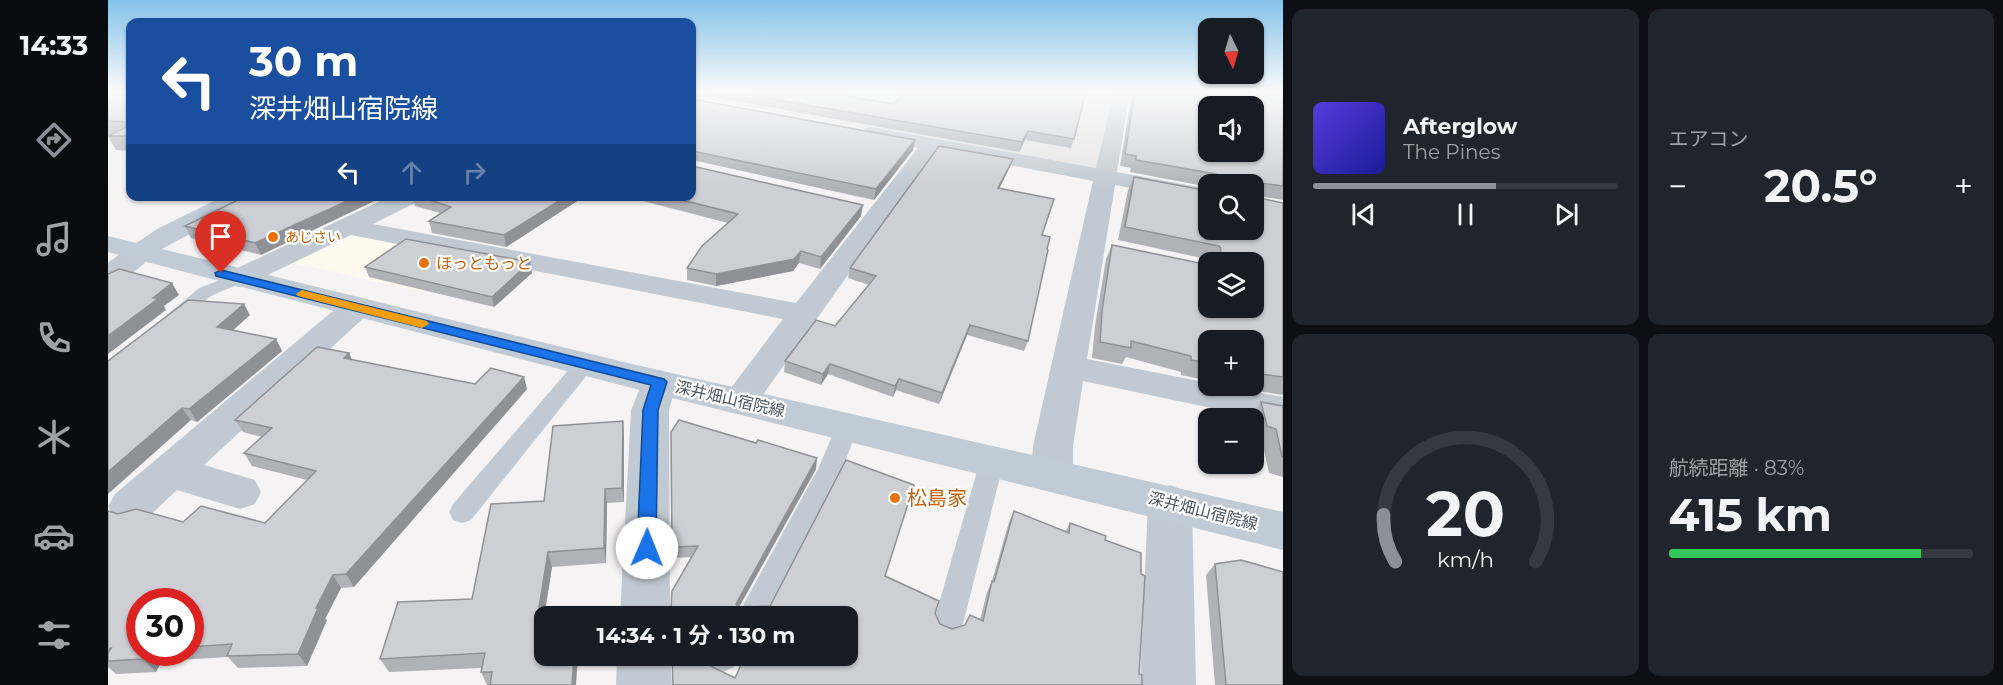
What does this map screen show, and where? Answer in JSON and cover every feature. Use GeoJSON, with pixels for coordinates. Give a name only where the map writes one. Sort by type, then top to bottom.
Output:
{"type":"FeatureCollection","features":[{"type":"Feature","properties":{"kind":"main road"},"geometry":{"type":"LineString","coordinates":[[124,248],[168,234],[233,201]]}},
{"type":"Feature","properties":{"kind":"main road","name":"深井畑山宿院線"},"geometry":{"type":"LineString","coordinates":[[124,248],[584,364],[1283,531]]}},
{"type":"Feature","properties":{"kind":"street"},"geometry":{"type":"LineString","coordinates":[[1052,476],[1053,446],[1068,367],[1103,247],[1105,177],[1116,123]]}},
{"type":"Feature","properties":{"kind":"street"},"geometry":{"type":"LineString","coordinates":[[851,130],[1198,194]]}},
{"type":"Feature","properties":{"kind":"street"},"geometry":{"type":"LineString","coordinates":[[740,402],[805,314],[869,208],[931,144]]}},
{"type":"Feature","properties":{"kind":"street"},"geometry":{"type":"LineString","coordinates":[[239,278],[351,227],[401,201]]}},
{"type":"Feature","properties":{"kind":"street"},"geometry":{"type":"LineString","coordinates":[[351,227],[805,314]]}},
{"type":"Feature","properties":{"kind":"street"},"geometry":{"type":"LineString","coordinates":[[108,276],[124,248]]}},
{"type":"Feature","properties":{"kind":"street"},"geometry":{"type":"LineString","coordinates":[[130,507],[357,307]]}},
{"type":"Feature","properties":{"kind":"street"},"geometry":{"type":"LineString","coordinates":[[1068,367],[1283,410]]}},
{"type":"Feature","properties":{"kind":"street"},"geometry":{"type":"LineString","coordinates":[[645,606],[650,410],[659,382]]}},
{"type":"Feature","properties":{"kind":"street"},"geometry":{"type":"LineString","coordinates":[[170,472],[240,492]]}},
{"type":"Feature","properties":{"kind":"street"},"geometry":{"type":"LineString","coordinates":[[1168,685],[1170,503]]}},
{"type":"Feature","properties":{"kind":"street"},"geometry":{"type":"LineString","coordinates":[[644,666],[644,685]]}},
{"type":"Feature","properties":{"kind":"lane"},"geometry":{"type":"LineString","coordinates":[[161,326],[205,292],[239,278]]}},
{"type":"Feature","properties":{"kind":"lane"},"geometry":{"type":"LineString","coordinates":[[462,512],[584,364]]}},
{"type":"Feature","properties":{"kind":"lane"},"geometry":{"type":"LineString","coordinates":[[757,606],[830,470],[847,427]]}},
{"type":"Feature","properties":{"kind":"lane"},"geometry":{"type":"LineString","coordinates":[[948,624],[992,461]]}},
{"type":"Feature","properties":{"kind":"shaded area"},"geometry":{"type":"Polygon","coordinates":[[[835,123],[1110,123],[1101,168],[1088,169],[835,123]]]}},
{"type":"Feature","properties":{"kind":"shaded area"},"geometry":{"type":"Polygon","coordinates":[[[352,231],[470,255],[424,292],[288,262],[352,231]]]}},
{"type":"Feature","properties":{"kind":"building"},"geometry":{"type":"Polygon","coordinates":[[[696,123],[822,123],[915,140],[876,189],[696,152],[696,123]]]}},
{"type":"Feature","properties":{"kind":"building"},"geometry":{"type":"Polygon","coordinates":[[[912,123],[1078,123],[1074,139],[1028,131],[1022,142],[912,123]]]}},
{"type":"Feature","properties":{"kind":"building"},"geometry":{"type":"Polygon","coordinates":[[[1130,123],[1198,123],[1198,162],[1264,162],[1264,123],[1283,123],[1283,186],[1264,184],[1264,174],[1216,174],[1136,160],[1136,156],[1125,154],[1130,123]]]}},
{"type":"Feature","properties":{"kind":"building"},"geometry":{"type":"Polygon","coordinates":[[[126,127],[126,136],[108,136],[126,127]]]}},
{"type":"Feature","properties":{"kind":"building"},"geometry":{"type":"Polygon","coordinates":[[[939,146],[1013,159],[998,188],[1054,199],[1042,235],[1050,237],[1028,341],[970,325],[942,393],[899,379],[895,386],[830,364],[823,374],[785,361],[816,320],[835,326],[876,276],[850,268],[939,146]]]}},
{"type":"Feature","properties":{"kind":"building"},"geometry":{"type":"Polygon","coordinates":[[[696,167],[863,205],[821,257],[801,251],[794,259],[716,274],[687,268],[702,246],[738,214],[686,201],[696,201],[696,167]]]}},
{"type":"Feature","properties":{"kind":"building"},"geometry":{"type":"Polygon","coordinates":[[[1134,177],[1198,189],[1198,240],[1264,240],[1264,199],[1283,203],[1283,377],[1264,374],[1264,330],[1198,330],[1198,361],[1191,360],[1191,356],[1131,341],[1131,348],[1100,342],[1102,311],[1112,245],[1198,263],[1198,318],[1264,318],[1264,252],[1221,252],[1219,246],[1125,227],[1134,177]]]}},
{"type":"Feature","properties":{"kind":"building"},"geometry":{"type":"Polygon","coordinates":[[[236,201],[347,201],[255,243],[185,226],[236,201]]]}},
{"type":"Feature","properties":{"kind":"building"},"geometry":{"type":"Polygon","coordinates":[[[432,201],[559,201],[504,235],[429,221],[451,207],[432,201]]]}},
{"type":"Feature","properties":{"kind":"building"},"geometry":{"type":"Polygon","coordinates":[[[406,239],[530,262],[492,297],[365,267],[406,239]]]}},
{"type":"Feature","properties":{"kind":"building"},"geometry":{"type":"Polygon","coordinates":[[[119,269],[172,283],[153,298],[159,298],[108,336],[108,274],[119,269]]]}},
{"type":"Feature","properties":{"kind":"building"},"geometry":{"type":"Polygon","coordinates":[[[188,300],[244,304],[217,327],[276,339],[189,409],[182,408],[108,472],[108,361],[188,300]]]}},
{"type":"Feature","properties":{"kind":"building"},"geometry":{"type":"Polygon","coordinates":[[[317,347],[349,353],[344,358],[475,384],[491,368],[524,377],[346,574],[333,575],[316,608],[318,608],[298,654],[227,656],[232,644],[204,646],[204,588],[126,588],[126,660],[108,661],[111,648],[108,649],[108,511],[118,514],[136,509],[183,522],[201,506],[265,523],[316,471],[244,453],[272,428],[235,420],[317,347]]]}},
{"type":"Feature","properties":{"kind":"building"},"geometry":{"type":"Polygon","coordinates":[[[1261,402],[1283,406],[1283,457],[1276,429],[1267,426],[1261,402]]]}},
{"type":"Feature","properties":{"kind":"building"},"geometry":{"type":"Polygon","coordinates":[[[679,420],[817,458],[736,604],[737,606],[671,606],[672,591],[698,546],[672,547],[671,432],[679,420]]]}},
{"type":"Feature","properties":{"kind":"building"},"geometry":{"type":"Polygon","coordinates":[[[623,421],[622,488],[605,489],[604,548],[548,552],[539,606],[534,606],[534,666],[573,666],[572,685],[490,685],[492,672],[481,672],[485,653],[380,659],[398,602],[472,599],[491,504],[544,501],[553,426],[623,421]]]}},
{"type":"Feature","properties":{"kind":"building"},"geometry":{"type":"Polygon","coordinates":[[[846,460],[914,485],[885,576],[939,601],[935,613],[940,624],[952,629],[965,625],[970,615],[983,621],[992,581],[994,582],[1014,511],[1069,533],[1070,523],[1106,536],[1105,540],[1141,553],[1141,574],[1145,576],[1139,674],[1142,675],[1142,685],[673,685],[672,666],[710,666],[735,678],[740,666],[858,666],[858,606],[770,606],[846,460]]]}},
{"type":"Feature","properties":{"kind":"building"},"geometry":{"type":"Polygon","coordinates":[[[1241,560],[1283,572],[1283,685],[1226,685],[1215,564],[1241,560]]]}},
{"type":"Feature","properties":{"kind":"slow traffic"},"geometry":{"type":"LineString","coordinates":[[302,294],[422,324]]}},
{"type":"Feature","properties":{"kind":"place","name":"あじさい"},"geometry":{"type":"Point","coordinates":[273,237]}},
{"type":"Feature","properties":{"kind":"place","name":"ほっともっと"},"geometry":{"type":"Point","coordinates":[424,263]}},
{"type":"Feature","properties":{"kind":"place","name":"松島家"},"geometry":{"type":"Point","coordinates":[895,498]}},
{"type":"Feature","properties":{"kind":"route"},"geometry":{"type":"LineString","coordinates":[[221,273],[659,382],[650,410],[647,548]]}}]}
